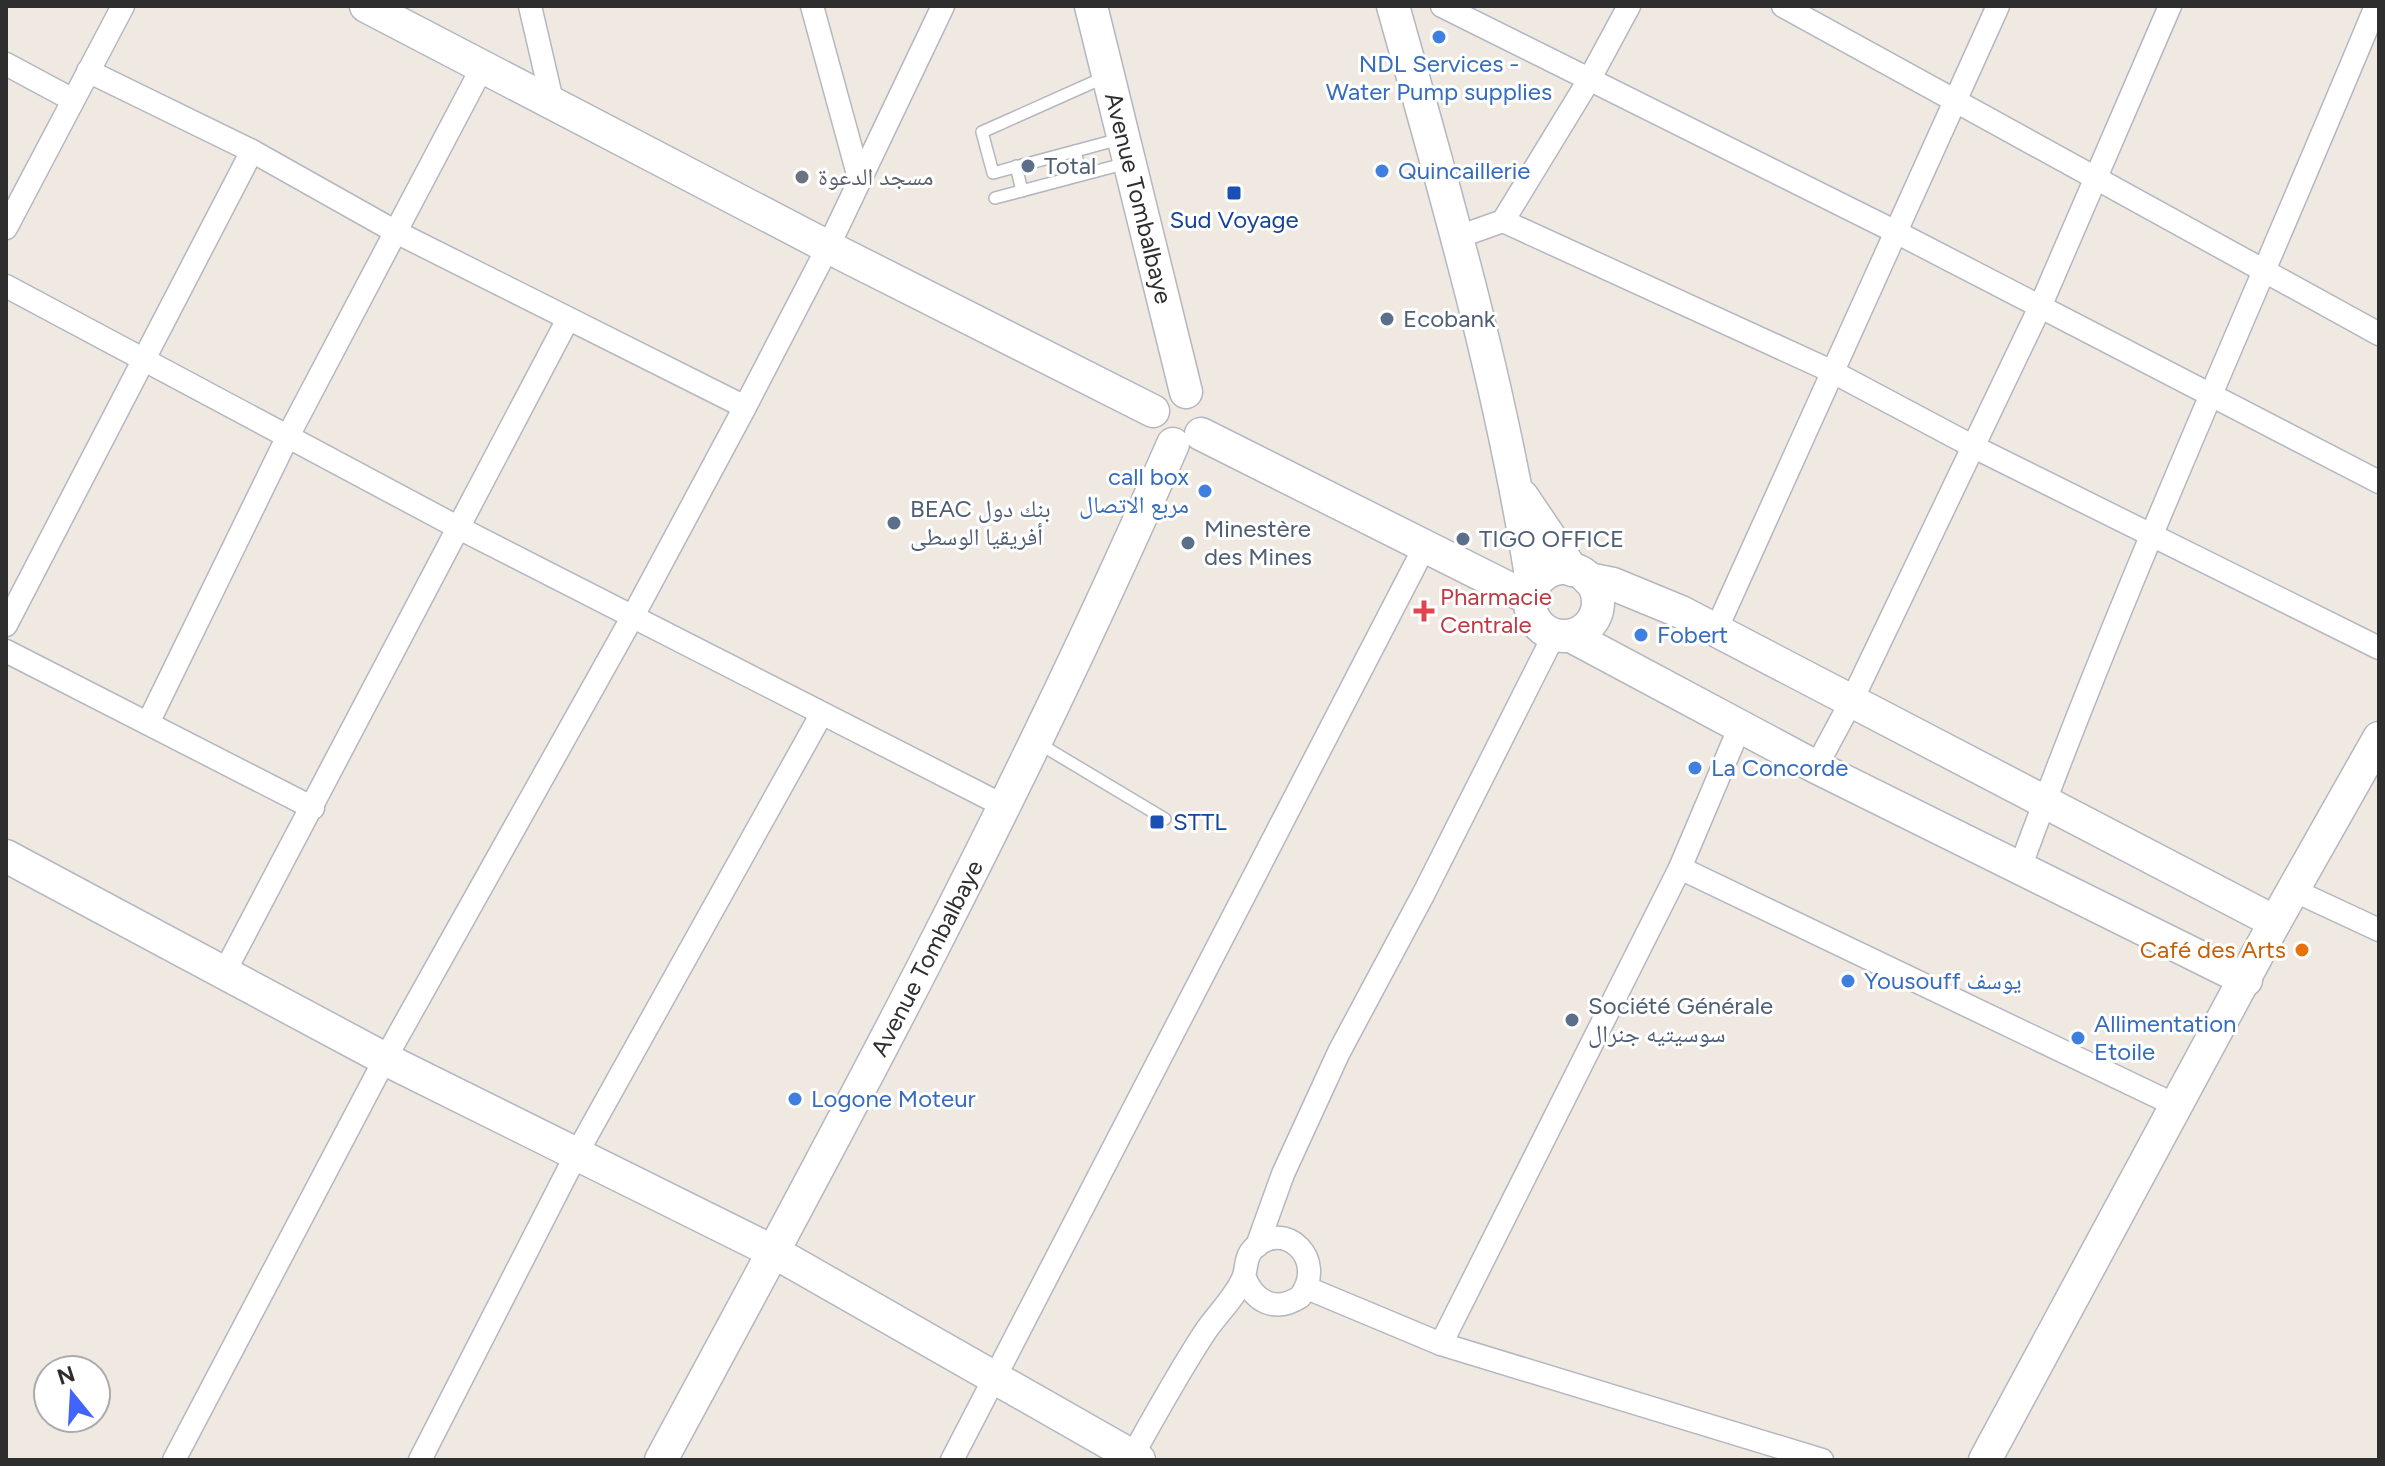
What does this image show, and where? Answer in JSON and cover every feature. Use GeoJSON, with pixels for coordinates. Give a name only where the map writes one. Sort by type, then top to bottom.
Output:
{"type":"FeatureCollection","features":[{"type":"Feature","properties":{"kind":"street"},"geometry":{"type":"LineString","coordinates":[[6,228],[123,6]]}},
{"type":"Feature","properties":{"kind":"street"},"geometry":{"type":"LineString","coordinates":[[366,6],[828,247],[1153,411]]}},
{"type":"Feature","properties":{"kind":"street"},"geometry":{"type":"LineString","coordinates":[[530,6],[553,105]]}},
{"type":"Feature","properties":{"kind":"street"},"geometry":{"type":"LineString","coordinates":[[812,6],[859,178]]}},
{"type":"Feature","properties":{"kind":"street"},"geometry":{"type":"LineString","coordinates":[[174,1460],[385,1059],[633,616],[745,407],[828,247],[943,6]]}},
{"type":"Feature","properties":{"kind":"street","name":"Avenue Tombalbaye"},"geometry":{"type":"LineString","coordinates":[[1091,6],[1186,392]]}},
{"type":"Feature","properties":{"kind":"street"},"geometry":{"type":"LineString","coordinates":[[1393,6],[1458,237],[1518,490],[1535,621],[1741,724],[1816,767],[2246,980]]}},
{"type":"Feature","properties":{"kind":"street"},"geometry":{"type":"LineString","coordinates":[[1442,6],[1894,231],[2379,482]]}},
{"type":"Feature","properties":{"kind":"street"},"geometry":{"type":"LineString","coordinates":[[1458,237],[1503,221],[1589,80],[1629,6]]}},
{"type":"Feature","properties":{"kind":"street"},"geometry":{"type":"LineString","coordinates":[[1783,6],[2379,334]]}},
{"type":"Feature","properties":{"kind":"street"},"geometry":{"type":"LineString","coordinates":[[1716,630],[1998,6]]}},
{"type":"Feature","properties":{"kind":"street"},"geometry":{"type":"LineString","coordinates":[[1816,767],[1852,700],[2040,307],[2170,6]]}},
{"type":"Feature","properties":{"kind":"street"},"geometry":{"type":"LineString","coordinates":[[2020,868],[2151,532],[2266,273],[2376,6]]}},
{"type":"Feature","properties":{"kind":"street"},"geometry":{"type":"LineString","coordinates":[[6,64],[73,100]]}},
{"type":"Feature","properties":{"kind":"street"},"geometry":{"type":"LineString","coordinates":[[148,723],[287,438],[483,66]]}},
{"type":"Feature","properties":{"kind":"street"},"geometry":{"type":"LineString","coordinates":[[88,71],[252,151],[396,232],[745,407]]}},
{"type":"Feature","properties":{"kind":"street"},"geometry":{"type":"LineString","coordinates":[[6,625],[252,151]]}},
{"type":"Feature","properties":{"kind":"street"},"geometry":{"type":"LineString","coordinates":[[1503,221],[1833,372],[1972,446],[2151,532],[2379,648]]}},
{"type":"Feature","properties":{"kind":"street"},"geometry":{"type":"LineString","coordinates":[[6,286],[459,528],[1006,807]]}},
{"type":"Feature","properties":{"kind":"street"},"geometry":{"type":"LineString","coordinates":[[225,971],[568,319]]}},
{"type":"Feature","properties":{"kind":"street"},"geometry":{"type":"LineString","coordinates":[[1187,439],[1206,418],[1205,409],[1201,401],[1186,392],[1166,395],[1153,411],[1156,432],[1187,439],[1531,594]]}},
{"type":"Feature","properties":{"kind":"street","name":"Avenue Tombalbaye"},"geometry":{"type":"LineString","coordinates":[[661,1460],[774,1252],[1006,807],[1187,439]]}},
{"type":"Feature","properties":{"kind":"street"},"geometry":{"type":"LineString","coordinates":[[6,856],[385,1059],[774,1252],[996,1375],[1134,1459],[1204,1333],[1244,1276],[1247,1259],[1257,1246],[1283,1174],[1339,1052],[1563,635],[1584,630],[1598,605],[1596,591],[1518,490]]}},
{"type":"Feature","properties":{"kind":"street"},"geometry":{"type":"LineString","coordinates":[[952,1460],[1424,548]]}},
{"type":"Feature","properties":{"kind":"street"},"geometry":{"type":"LineString","coordinates":[[1531,594],[1545,574],[1580,574],[1643,596],[1852,700],[2275,922]]}},
{"type":"Feature","properties":{"kind":"street"},"geometry":{"type":"LineString","coordinates":[[6,651],[313,808]]}},
{"type":"Feature","properties":{"kind":"street"},"geometry":{"type":"LineString","coordinates":[[420,1460],[577,1153],[821,715]]}},
{"type":"Feature","properties":{"kind":"street"},"geometry":{"type":"LineString","coordinates":[[1441,1344],[1680,868],[1741,724]]}},
{"type":"Feature","properties":{"kind":"street"},"geometry":{"type":"LineString","coordinates":[[1985,1460],[2175,1105],[2379,738]]}},
{"type":"Feature","properties":{"kind":"street"},"geometry":{"type":"LineString","coordinates":[[1680,868],[2175,1105]]}},
{"type":"Feature","properties":{"kind":"street"},"geometry":{"type":"LineString","coordinates":[[2293,890],[2379,930]]}},
{"type":"Feature","properties":{"kind":"street"},"geometry":{"type":"LineString","coordinates":[[1244,1276],[1249,1290],[1261,1301],[1276,1305],[1291,1303],[1307,1288],[1310,1267],[1302,1249],[1294,1243],[1275,1239],[1257,1246]]}},
{"type":"Feature","properties":{"kind":"street"},"geometry":{"type":"LineString","coordinates":[[1307,1288],[1441,1344],[1822,1460]]}},
{"type":"Feature","properties":{"kind":"lane"},"geometry":{"type":"LineString","coordinates":[[1109,75],[982,132],[993,173],[1075,151],[1128,150]]}},
{"type":"Feature","properties":{"kind":"lane"},"geometry":{"type":"LineString","coordinates":[[995,198],[1081,175],[1128,150]]}},
{"type":"Feature","properties":{"kind":"lane"},"geometry":{"type":"LineString","coordinates":[[1075,151],[1081,175]]}},
{"type":"Feature","properties":{"kind":"lane"},"geometry":{"type":"LineString","coordinates":[[1016,166],[1022,191]]}},
{"type":"Feature","properties":{"kind":"lane"},"geometry":{"type":"LineString","coordinates":[[1037,742],[1165,819]]}},
{"type":"Feature","properties":{"kind":"place","name":"NDL Services - Water Pump supplies"},"geometry":{"type":"Point","coordinates":[1439,37]}},
{"type":"Feature","properties":{"kind":"place","name":"Total"},"geometry":{"type":"Point","coordinates":[1028,166]}},
{"type":"Feature","properties":{"kind":"place","name":"Quincaillerie"},"geometry":{"type":"Point","coordinates":[1382,171]}},
{"type":"Feature","properties":{"kind":"place","name":"مسجد الدعوة"},"geometry":{"type":"Point","coordinates":[802,177]}},
{"type":"Feature","properties":{"kind":"place","name":"Sud Voyage"},"geometry":{"type":"Point","coordinates":[1234,193]}},
{"type":"Feature","properties":{"kind":"place","name":"Ecobank"},"geometry":{"type":"Point","coordinates":[1387,319]}},
{"type":"Feature","properties":{"kind":"place","name":"call box مربع الاتصال"},"geometry":{"type":"Point","coordinates":[1205,491]}},
{"type":"Feature","properties":{"kind":"place","name":"BEAC بنك دول أفريقيا الوسطى"},"geometry":{"type":"Point","coordinates":[894,523]}},
{"type":"Feature","properties":{"kind":"place","name":"TIGO OFFICE"},"geometry":{"type":"Point","coordinates":[1463,539]}},
{"type":"Feature","properties":{"kind":"place","name":"Minestère des Mines"},"geometry":{"type":"Point","coordinates":[1188,543]}},
{"type":"Feature","properties":{"kind":"place","name":"Pharmacie Centrale"},"geometry":{"type":"Point","coordinates":[1424,611]}},
{"type":"Feature","properties":{"kind":"place","name":"Fobert"},"geometry":{"type":"Point","coordinates":[1641,635]}},
{"type":"Feature","properties":{"kind":"place","name":"La Concorde"},"geometry":{"type":"Point","coordinates":[1695,768]}},
{"type":"Feature","properties":{"kind":"place","name":"STTL"},"geometry":{"type":"Point","coordinates":[1157,822]}},
{"type":"Feature","properties":{"kind":"place","name":"Café des Arts"},"geometry":{"type":"Point","coordinates":[2302,950]}},
{"type":"Feature","properties":{"kind":"place","name":"Yousouff يوسف"},"geometry":{"type":"Point","coordinates":[1848,981]}},
{"type":"Feature","properties":{"kind":"place","name":"Société Générale سوسيتيه جنرال"},"geometry":{"type":"Point","coordinates":[1572,1020]}},
{"type":"Feature","properties":{"kind":"place","name":"Allimentation Etoile"},"geometry":{"type":"Point","coordinates":[2078,1038]}},
{"type":"Feature","properties":{"kind":"place","name":"Logone Moteur"},"geometry":{"type":"Point","coordinates":[795,1099]}}]}
